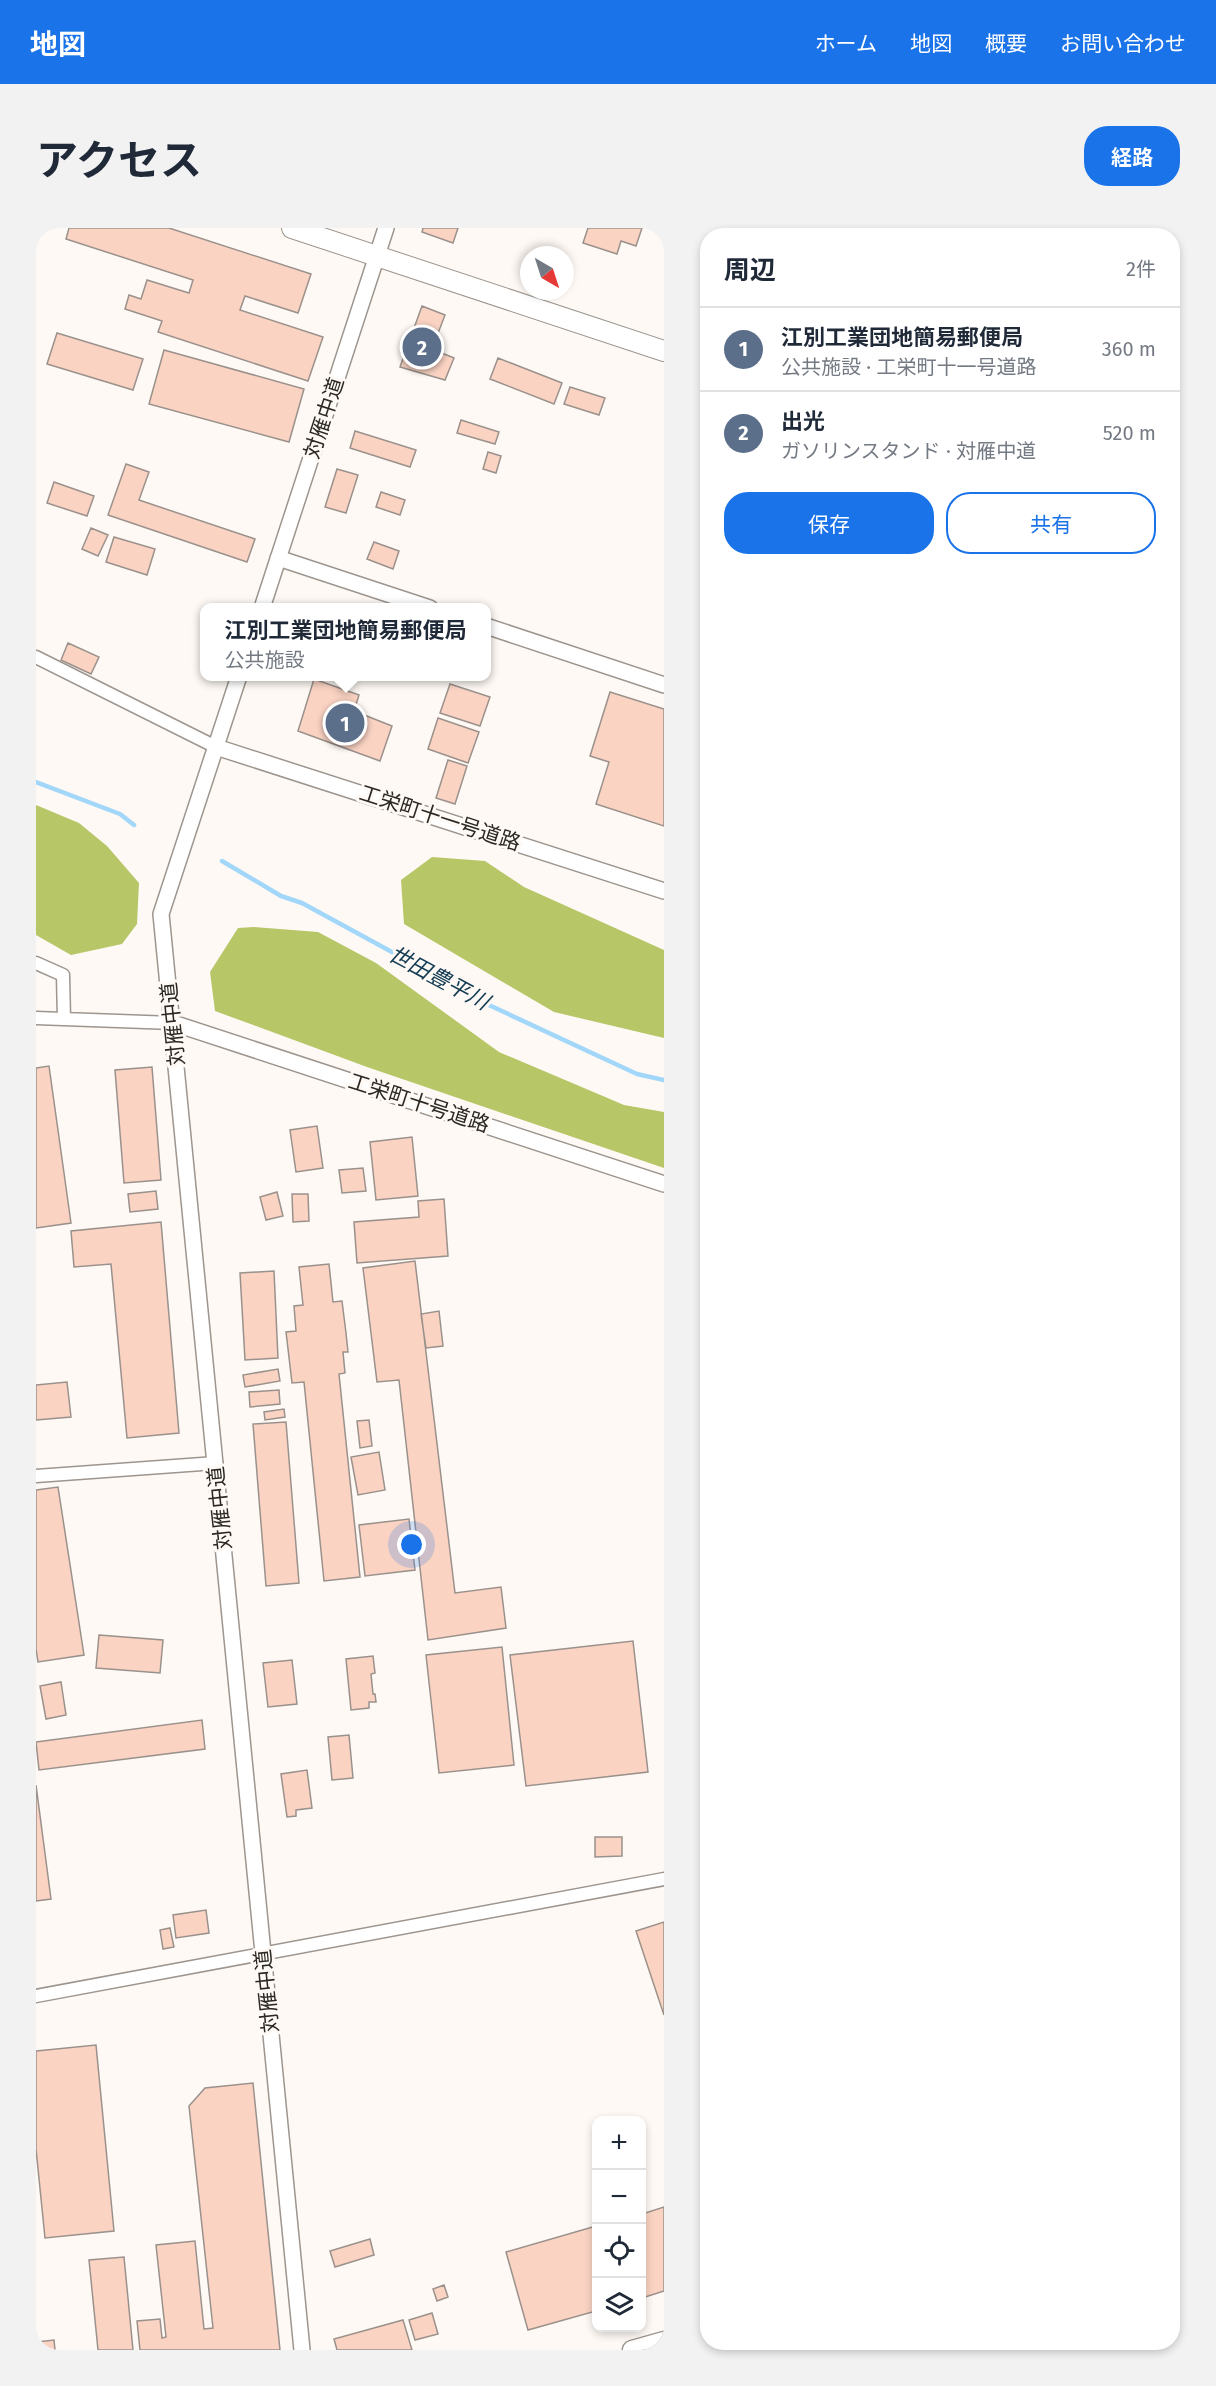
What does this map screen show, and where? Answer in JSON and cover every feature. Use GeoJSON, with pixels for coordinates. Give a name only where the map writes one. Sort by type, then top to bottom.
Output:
{"type":"FeatureCollection","features":[{"type":"Feature","properties":{"kind":"main road"},"geometry":{"type":"LineString","coordinates":[[292,228],[664,351]]}},
{"type":"Feature","properties":{"kind":"main road"},"geometry":{"type":"LineString","coordinates":[[632,2350],[664,2340]]}},
{"type":"Feature","properties":{"kind":"street","name":"対雁中道"},"geometry":{"type":"LineString","coordinates":[[264,603],[386,228]]}},
{"type":"Feature","properties":{"kind":"street"},"geometry":{"type":"LineString","coordinates":[[278,558],[415,603]]}},
{"type":"Feature","properties":{"kind":"street"},"geometry":{"type":"LineString","coordinates":[[491,628],[664,685]]}},
{"type":"Feature","properties":{"kind":"street"},"geometry":{"type":"LineString","coordinates":[[36,657],[216,747]]}},
{"type":"Feature","properties":{"kind":"street","name":"対雁中道"},"geometry":{"type":"LineString","coordinates":[[237,681],[161,914],[302,2350]]}},
{"type":"Feature","properties":{"kind":"street","name":"工栄町十一号道路"},"geometry":{"type":"LineString","coordinates":[[216,747],[664,891]]}},
{"type":"Feature","properties":{"kind":"street"},"geometry":{"type":"LineString","coordinates":[[36,963],[63,975],[64,1019]]}},
{"type":"Feature","properties":{"kind":"street"},"geometry":{"type":"LineString","coordinates":[[36,1018],[173,1023]]}},
{"type":"Feature","properties":{"kind":"street","name":"工栄町十号道路"},"geometry":{"type":"LineString","coordinates":[[173,1023],[664,1184]]}},
{"type":"Feature","properties":{"kind":"street"},"geometry":{"type":"LineString","coordinates":[[36,1476],[216,1463]]}},
{"type":"Feature","properties":{"kind":"street"},"geometry":{"type":"LineString","coordinates":[[36,1996],[664,1879]]}},
{"type":"Feature","properties":{"kind":"green space"},"geometry":{"type":"Polygon","coordinates":[[[36,805],[79,823],[107,846],[139,883],[137,924],[122,944],[71,955],[36,935],[36,805]]]}},
{"type":"Feature","properties":{"kind":"green space"},"geometry":{"type":"Polygon","coordinates":[[[432,857],[485,861],[524,887],[664,950],[664,1038],[554,1012],[404,924],[401,880],[432,857]]]}},
{"type":"Feature","properties":{"kind":"green space"},"geometry":{"type":"Polygon","coordinates":[[[238,928],[318,932],[376,963],[499,1052],[624,1105],[664,1112],[664,1168],[367,1067],[215,1011],[210,972],[238,928]]]}},
{"type":"Feature","properties":{"kind":"building"},"geometry":{"type":"Polygon","coordinates":[[[69,228],[169,228],[311,274],[298,313],[245,296],[240,310],[323,337],[308,381],[158,332],[162,321],[125,309],[129,295],[141,299],[147,280],[189,293],[193,280],[66,239],[69,228]]]}},
{"type":"Feature","properties":{"kind":"building"},"geometry":{"type":"Polygon","coordinates":[[[423,228],[458,228],[453,243],[422,232],[423,228]]]}},
{"type":"Feature","properties":{"kind":"building"},"geometry":{"type":"Polygon","coordinates":[[[588,228],[642,228],[636,246],[621,241],[617,254],[583,243],[588,228]]]}},
{"type":"Feature","properties":{"kind":"building"},"geometry":{"type":"Polygon","coordinates":[[[422,306],[445,315],[432,349],[454,358],[445,380],[400,367],[422,306]]]}},
{"type":"Feature","properties":{"kind":"building"},"geometry":{"type":"Polygon","coordinates":[[[57,333],[143,359],[133,390],[47,364],[57,333]]]}},
{"type":"Feature","properties":{"kind":"building"},"geometry":{"type":"Polygon","coordinates":[[[164,350],[304,389],[289,442],[149,404],[164,350]]]}},
{"type":"Feature","properties":{"kind":"building"},"geometry":{"type":"Polygon","coordinates":[[[498,358],[562,383],[554,404],[490,379],[498,358]]]}},
{"type":"Feature","properties":{"kind":"building"},"geometry":{"type":"Polygon","coordinates":[[[570,387],[605,398],[599,415],[564,404],[570,387]]]}},
{"type":"Feature","properties":{"kind":"building"},"geometry":{"type":"Polygon","coordinates":[[[461,420],[499,432],[495,444],[457,433],[461,420]]]}},
{"type":"Feature","properties":{"kind":"building"},"geometry":{"type":"Polygon","coordinates":[[[355,431],[416,450],[410,467],[350,448],[355,431]]]}},
{"type":"Feature","properties":{"kind":"building"},"geometry":{"type":"Polygon","coordinates":[[[488,452],[501,456],[496,473],[483,469],[488,452]]]}},
{"type":"Feature","properties":{"kind":"building"},"geometry":{"type":"Polygon","coordinates":[[[126,464],[149,472],[139,500],[255,539],[247,562],[108,515],[126,464]]]}},
{"type":"Feature","properties":{"kind":"building"},"geometry":{"type":"Polygon","coordinates":[[[337,469],[358,475],[346,513],[325,507],[337,469]]]}},
{"type":"Feature","properties":{"kind":"building"},"geometry":{"type":"Polygon","coordinates":[[[54,482],[94,496],[87,516],[47,503],[54,482]]]}},
{"type":"Feature","properties":{"kind":"building"},"geometry":{"type":"Polygon","coordinates":[[[381,492],[405,500],[400,515],[376,507],[381,492]]]}},
{"type":"Feature","properties":{"kind":"building"},"geometry":{"type":"Polygon","coordinates":[[[91,528],[108,535],[98,556],[82,549],[91,528]]]}},
{"type":"Feature","properties":{"kind":"building"},"geometry":{"type":"Polygon","coordinates":[[[114,537],[155,549],[147,575],[106,562],[114,537]]]}},
{"type":"Feature","properties":{"kind":"building"},"geometry":{"type":"Polygon","coordinates":[[[374,542],[399,551],[393,569],[367,559],[374,542]]]}},
{"type":"Feature","properties":{"kind":"building"},"geometry":{"type":"Polygon","coordinates":[[[68,643],[99,657],[91,674],[61,660],[68,643]]]}},
{"type":"Feature","properties":{"kind":"building"},"geometry":{"type":"Polygon","coordinates":[[[313,681],[320,681],[359,695],[354,711],[392,726],[380,761],[298,731],[313,681]]]}},
{"type":"Feature","properties":{"kind":"building"},"geometry":{"type":"Polygon","coordinates":[[[450,684],[490,697],[480,726],[440,713],[450,684]]]}},
{"type":"Feature","properties":{"kind":"building"},"geometry":{"type":"Polygon","coordinates":[[[610,692],[664,709],[664,826],[596,804],[609,762],[590,756],[610,692]]]}},
{"type":"Feature","properties":{"kind":"building"},"geometry":{"type":"Polygon","coordinates":[[[438,718],[479,732],[468,763],[428,749],[438,718]]]}},
{"type":"Feature","properties":{"kind":"building"},"geometry":{"type":"Polygon","coordinates":[[[448,760],[467,766],[455,804],[436,798],[448,760]]]}},
{"type":"Feature","properties":{"kind":"building"},"geometry":{"type":"Polygon","coordinates":[[[49,1066],[71,1223],[36,1228],[36,1068],[49,1066]]]}},
{"type":"Feature","properties":{"kind":"building"},"geometry":{"type":"Polygon","coordinates":[[[152,1067],[161,1180],[124,1183],[115,1070],[152,1067]]]}},
{"type":"Feature","properties":{"kind":"building"},"geometry":{"type":"Polygon","coordinates":[[[317,1126],[323,1168],[296,1172],[290,1130],[317,1126]]]}},
{"type":"Feature","properties":{"kind":"building"},"geometry":{"type":"Polygon","coordinates":[[[412,1137],[418,1196],[376,1200],[370,1142],[412,1137]]]}},
{"type":"Feature","properties":{"kind":"building"},"geometry":{"type":"Polygon","coordinates":[[[363,1168],[366,1191],[342,1193],[339,1170],[363,1168]]]}},
{"type":"Feature","properties":{"kind":"building"},"geometry":{"type":"Polygon","coordinates":[[[156,1191],[158,1209],[130,1212],[128,1194],[156,1191]]]}},
{"type":"Feature","properties":{"kind":"building"},"geometry":{"type":"Polygon","coordinates":[[[277,1192],[283,1216],[266,1220],[260,1197],[277,1192]]]}},
{"type":"Feature","properties":{"kind":"building"},"geometry":{"type":"Polygon","coordinates":[[[292,1194],[308,1194],[309,1221],[293,1222],[292,1194]]]}},
{"type":"Feature","properties":{"kind":"building"},"geometry":{"type":"Polygon","coordinates":[[[444,1199],[448,1256],[357,1263],[354,1222],[419,1217],[418,1201],[444,1199]]]}},
{"type":"Feature","properties":{"kind":"building"},"geometry":{"type":"Polygon","coordinates":[[[161,1222],[179,1433],[127,1438],[111,1264],[74,1267],[71,1231],[161,1222]]]}},
{"type":"Feature","properties":{"kind":"building"},"geometry":{"type":"Polygon","coordinates":[[[415,1261],[455,1593],[501,1587],[506,1628],[428,1640],[399,1380],[377,1382],[363,1268],[415,1261]]]}},
{"type":"Feature","properties":{"kind":"building"},"geometry":{"type":"Polygon","coordinates":[[[329,1264],[333,1302],[342,1301],[348,1352],[343,1352],[345,1373],[339,1374],[360,1577],[324,1581],[304,1382],[292,1383],[286,1332],[296,1331],[294,1306],[303,1305],[299,1267],[329,1264]]]}},
{"type":"Feature","properties":{"kind":"building"},"geometry":{"type":"Polygon","coordinates":[[[274,1271],[278,1358],[245,1360],[240,1273],[274,1271]]]}},
{"type":"Feature","properties":{"kind":"building"},"geometry":{"type":"Polygon","coordinates":[[[439,1311],[443,1346],[426,1348],[421,1314],[439,1311]]]}},
{"type":"Feature","properties":{"kind":"building"},"geometry":{"type":"Polygon","coordinates":[[[278,1369],[280,1381],[245,1387],[243,1375],[278,1369]]]}},
{"type":"Feature","properties":{"kind":"building"},"geometry":{"type":"Polygon","coordinates":[[[67,1382],[71,1417],[36,1420],[36,1385],[67,1382]]]}},
{"type":"Feature","properties":{"kind":"building"},"geometry":{"type":"Polygon","coordinates":[[[279,1390],[280,1404],[250,1407],[249,1392],[279,1390]]]}},
{"type":"Feature","properties":{"kind":"building"},"geometry":{"type":"Polygon","coordinates":[[[284,1409],[285,1417],[265,1420],[264,1412],[284,1409]]]}},
{"type":"Feature","properties":{"kind":"building"},"geometry":{"type":"Polygon","coordinates":[[[369,1420],[372,1446],[360,1448],[357,1421],[369,1420]]]}},
{"type":"Feature","properties":{"kind":"building"},"geometry":{"type":"Polygon","coordinates":[[[286,1422],[299,1583],[266,1586],[253,1424],[286,1422]]]}},
{"type":"Feature","properties":{"kind":"building"},"geometry":{"type":"Polygon","coordinates":[[[379,1452],[385,1490],[358,1495],[351,1457],[379,1452]]]}},
{"type":"Feature","properties":{"kind":"building"},"geometry":{"type":"Polygon","coordinates":[[[58,1487],[84,1655],[38,1662],[36,1649],[36,1490],[58,1487]]]}},
{"type":"Feature","properties":{"kind":"building"},"geometry":{"type":"Polygon","coordinates":[[[409,1519],[415,1570],[365,1576],[359,1525],[409,1519]]]}},
{"type":"Feature","properties":{"kind":"building"},"geometry":{"type":"Polygon","coordinates":[[[99,1635],[163,1640],[160,1673],[96,1668],[99,1635]]]}},
{"type":"Feature","properties":{"kind":"building"},"geometry":{"type":"Polygon","coordinates":[[[633,1641],[648,1772],[526,1786],[510,1655],[633,1641]]]}},
{"type":"Feature","properties":{"kind":"building"},"geometry":{"type":"Polygon","coordinates":[[[502,1647],[514,1765],[439,1773],[426,1655],[502,1647]]]}},
{"type":"Feature","properties":{"kind":"building"},"geometry":{"type":"Polygon","coordinates":[[[373,1656],[375,1673],[371,1674],[376,1702],[369,1702],[369,1708],[351,1710],[346,1659],[373,1656]]]}},
{"type":"Feature","properties":{"kind":"building"},"geometry":{"type":"Polygon","coordinates":[[[292,1660],[297,1704],[268,1707],[263,1663],[292,1660]]]}},
{"type":"Feature","properties":{"kind":"building"},"geometry":{"type":"Polygon","coordinates":[[[61,1682],[66,1715],[46,1719],[40,1686],[61,1682]]]}},
{"type":"Feature","properties":{"kind":"building"},"geometry":{"type":"Polygon","coordinates":[[[202,1720],[205,1749],[39,1770],[36,1742],[202,1720]]]}},
{"type":"Feature","properties":{"kind":"building"},"geometry":{"type":"Polygon","coordinates":[[[349,1735],[353,1778],[332,1780],[328,1737],[349,1735]]]}},
{"type":"Feature","properties":{"kind":"building"},"geometry":{"type":"Polygon","coordinates":[[[307,1770],[312,1808],[296,1810],[296,1816],[287,1817],[281,1774],[307,1770]]]}},
{"type":"Feature","properties":{"kind":"building"},"geometry":{"type":"Polygon","coordinates":[[[36,1785],[51,1899],[36,1901],[36,1785]]]}},
{"type":"Feature","properties":{"kind":"building"},"geometry":{"type":"Polygon","coordinates":[[[595,1837],[622,1837],[622,1856],[595,1857],[595,1837]]]}},
{"type":"Feature","properties":{"kind":"building"},"geometry":{"type":"Polygon","coordinates":[[[206,1910],[209,1933],[176,1938],[173,1915],[206,1910]]]}},
{"type":"Feature","properties":{"kind":"building"},"geometry":{"type":"Polygon","coordinates":[[[664,1922],[664,2015],[636,1931],[664,1922]]]}},
{"type":"Feature","properties":{"kind":"building"},"geometry":{"type":"Polygon","coordinates":[[[170,1928],[174,1947],[163,1949],[160,1930],[170,1928]]]}},
{"type":"Feature","properties":{"kind":"building"},"geometry":{"type":"Polygon","coordinates":[[[96,2045],[114,2231],[45,2238],[36,2149],[36,2051],[96,2045]]]}},
{"type":"Feature","properties":{"kind":"building"},"geometry":{"type":"Polygon","coordinates":[[[253,2083],[280,2350],[140,2350],[137,2321],[160,2319],[162,2338],[166,2337],[156,2245],[195,2241],[204,2329],[213,2328],[189,2106],[205,2088],[253,2083]]]}},
{"type":"Feature","properties":{"kind":"building"},"geometry":{"type":"Polygon","coordinates":[[[664,2207],[664,2291],[646,2297],[646,2224],[646,2213],[664,2207]]]}},
{"type":"Feature","properties":{"kind":"building"},"geometry":{"type":"Polygon","coordinates":[[[592,2227],[592,2312],[528,2330],[506,2252],[592,2227]]]}},
{"type":"Feature","properties":{"kind":"building"},"geometry":{"type":"Polygon","coordinates":[[[370,2239],[374,2255],[335,2267],[330,2251],[370,2239]]]}},
{"type":"Feature","properties":{"kind":"building"},"geometry":{"type":"Polygon","coordinates":[[[124,2257],[133,2350],[98,2350],[89,2260],[124,2257]]]}},
{"type":"Feature","properties":{"kind":"building"},"geometry":{"type":"Polygon","coordinates":[[[444,2285],[448,2297],[437,2301],[433,2289],[444,2285]]]}},
{"type":"Feature","properties":{"kind":"building"},"geometry":{"type":"Polygon","coordinates":[[[432,2313],[438,2334],[415,2340],[409,2320],[432,2313]]]}},
{"type":"Feature","properties":{"kind":"building"},"geometry":{"type":"Polygon","coordinates":[[[403,2320],[412,2350],[337,2350],[334,2339],[403,2320]]]}},
{"type":"Feature","properties":{"kind":"building"},"geometry":{"type":"Polygon","coordinates":[[[54,2340],[55,2350],[36,2350],[36,2342],[54,2340]]]}},
{"type":"Feature","properties":{"kind":"waterway","name":"世田豊平川"},"geometry":{"type":"LineString","coordinates":[[36,782],[120,814],[134,825]]}},
{"type":"Feature","properties":{"kind":"waterway","name":"世田豊平川"},"geometry":{"type":"LineString","coordinates":[[222,861],[281,896],[302,903],[491,1006],[637,1074],[664,1080]]}},
{"type":"Feature","properties":{"kind":"place","name":"出光"},"geometry":{"type":"Point","coordinates":[422,347]}},
{"type":"Feature","properties":{"kind":"place","name":"江別工業団地簡易郵便局"},"geometry":{"type":"Point","coordinates":[345,723]}}]}
